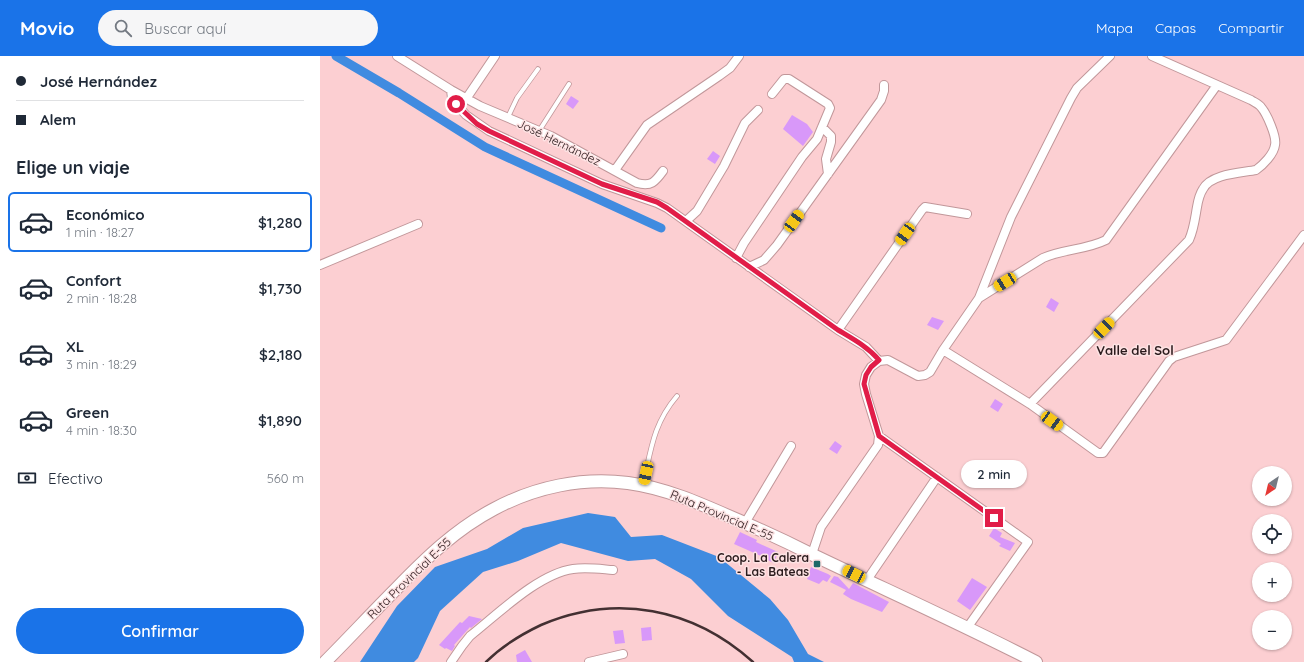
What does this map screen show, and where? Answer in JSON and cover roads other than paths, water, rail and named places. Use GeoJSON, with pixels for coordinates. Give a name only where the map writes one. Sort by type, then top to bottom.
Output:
{"type":"FeatureCollection","features":[{"type":"Feature","properties":{"kind":"main road","name":"Ruta Provincial E-55"},"geometry":{"type":"LineString","coordinates":[[325,662],[433,552],[467,525],[494,509],[533,492],[570,484],[616,482],[643,486],[689,499],[812,554],[1036,662]]}},
{"type":"Feature","properties":{"kind":"street","name":"José Hernández"},"geometry":{"type":"LineString","coordinates":[[396,56],[466,99],[539,131],[637,183],[644,185],[654,182],[663,171]]}},
{"type":"Feature","properties":{"kind":"street"},"geometry":{"type":"LineString","coordinates":[[466,99],[495,56]]}},
{"type":"Feature","properties":{"kind":"street"},"geometry":{"type":"LineString","coordinates":[[615,170],[647,125],[730,68],[739,56]]}},
{"type":"Feature","properties":{"kind":"street"},"geometry":{"type":"LineString","coordinates":[[812,554],[821,527],[878,445],[879,436],[864,384],[866,375],[871,367],[879,360],[888,360],[918,376],[925,375],[930,372],[943,350],[979,298],[1011,216],[1064,110],[1077,88],[1110,56]]}},
{"type":"Feature","properties":{"kind":"street"},"geometry":{"type":"LineString","coordinates":[[1030,404],[1189,240],[1199,197],[1209,182],[1216,178],[1256,170],[1274,149],[1276,141],[1265,113],[1260,106],[1152,56]]}},
{"type":"Feature","properties":{"kind":"street"},"geometry":{"type":"LineString","coordinates":[[736,258],[744,242],[802,157],[817,139],[830,108],[828,104],[789,79],[784,79],[772,94]]}},
{"type":"Feature","properties":{"kind":"street"},"geometry":{"type":"LineString","coordinates":[[749,268],[764,260],[771,254],[881,100],[884,85]]}},
{"type":"Feature","properties":{"kind":"street"},"geometry":{"type":"LineString","coordinates":[[979,298],[1043,258],[1054,253],[1096,245],[1106,240],[1217,85]]}},
{"type":"Feature","properties":{"kind":"street","name":"José Hernández"},"geometry":{"type":"LineString","coordinates":[[451,90],[452,98],[456,104],[477,124],[489,131],[602,184],[657,202],[667,208],[749,268],[838,330],[866,347],[879,360]]}},
{"type":"Feature","properties":{"kind":"street"},"geometry":{"type":"LineString","coordinates":[[686,222],[697,211],[724,166],[742,128],[758,110]]}},
{"type":"Feature","properties":{"kind":"street"},"geometry":{"type":"LineString","coordinates":[[822,127],[831,136],[831,142],[826,159],[828,174]]}},
{"type":"Feature","properties":{"kind":"street"},"geometry":{"type":"LineString","coordinates":[[838,330],[925,207],[967,214]]}},
{"type":"Feature","properties":{"kind":"street"},"geometry":{"type":"LineString","coordinates":[[320,265],[418,224]]}},
{"type":"Feature","properties":{"kind":"street"},"geometry":{"type":"LineString","coordinates":[[943,350],[1030,404],[1098,453],[1103,453],[1174,357],[1226,340],[1304,235]]}},
{"type":"Feature","properties":{"kind":"street"},"geometry":{"type":"LineString","coordinates":[[879,436],[1028,542],[967,628]]}},
{"type":"Feature","properties":{"kind":"street"},"geometry":{"type":"LineString","coordinates":[[745,523],[791,446]]}},
{"type":"Feature","properties":{"kind":"street"},"geometry":{"type":"LineString","coordinates":[[867,580],[937,477]]}},
{"type":"Feature","properties":{"kind":"street"},"geometry":{"type":"LineString","coordinates":[[451,662],[470,636],[537,583],[571,569],[581,568],[613,570]]}},
{"type":"Feature","properties":{"kind":"street"},"geometry":{"type":"LineString","coordinates":[[590,662],[623,654]]}},
{"type":"Feature","properties":{"kind":"lane"},"geometry":{"type":"LineString","coordinates":[[508,118],[517,98],[538,69]]}},
{"type":"Feature","properties":{"kind":"lane"},"geometry":{"type":"LineString","coordinates":[[539,131],[569,84]]}},
{"type":"Feature","properties":{"kind":"lane"},"geometry":{"type":"LineString","coordinates":[[643,486],[655,434],[661,418],[668,406],[677,396]]}},
{"type":"Feature","properties":{"kind":"water"},"geometry":{"type":"Polygon","coordinates":[[[588,513],[615,517],[631,537],[662,535],[719,557],[770,599],[788,620],[808,654],[824,662],[794,662],[792,657],[728,616],[691,579],[655,559],[628,561],[561,543],[518,561],[483,572],[440,611],[418,658],[414,662],[360,662],[397,606],[435,567],[487,549],[523,528],[588,513]]]}},
{"type":"Feature","properties":{"kind":"waterway"},"geometry":{"type":"LineString","coordinates":[[336,56],[399,93],[485,147],[661,228]]}},
{"type":"Feature","properties":{"kind":"railway"},"geometry":{"type":"LineString","coordinates":[[486,662],[512,641],[541,625],[569,615],[597,610],[625,608],[653,611],[679,618],[705,629],[730,644],[753,662]]}},
{"type":"Feature","properties":{"kind":"place","name":"Coop. La Calera - Las Bateas"},"geometry":{"type":"Point","coordinates":[817,564]}},
{"type":"Feature","properties":{"kind":"district","name":"Valle del Sol"},"geometry":{"type":"Point","coordinates":[1135,350]}}]}
